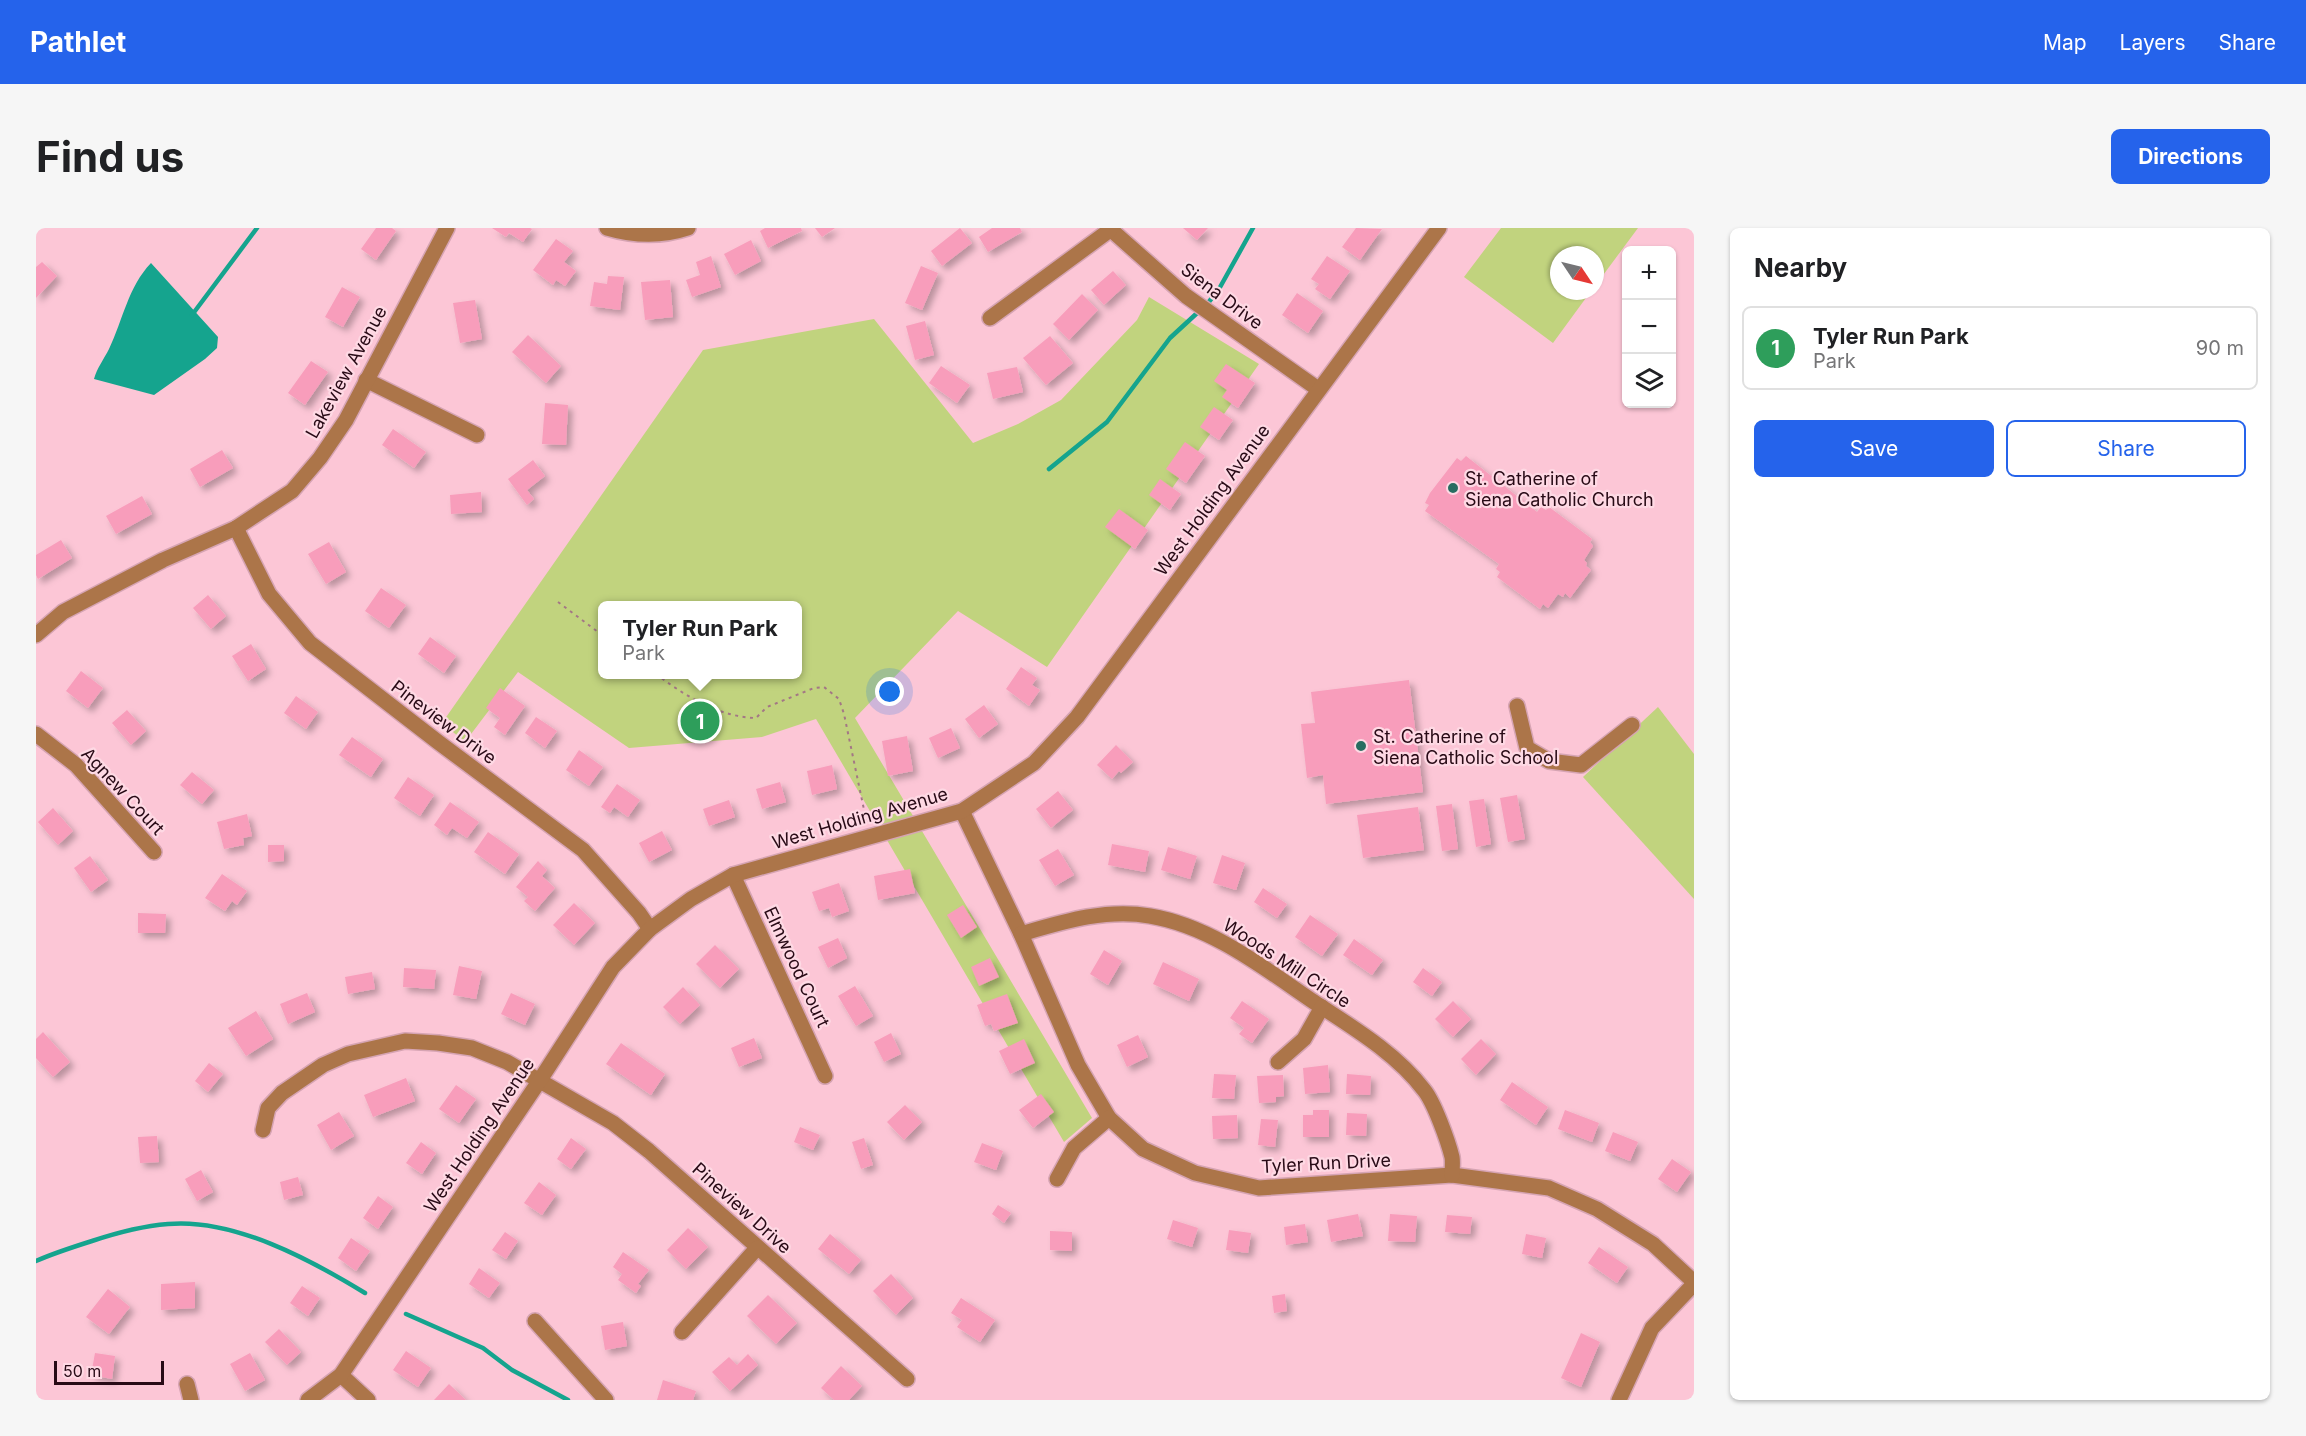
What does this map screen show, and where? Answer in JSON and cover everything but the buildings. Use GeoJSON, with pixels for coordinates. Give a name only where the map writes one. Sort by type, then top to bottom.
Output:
{"type":"FeatureCollection","features":[{"type":"Feature","properties":{"kind":"street","name":"Lakeview Avenue"},"geometry":{"type":"LineString","coordinates":[[36,635],[63,612],[163,560],[236,528],[292,491],[320,459],[345,420],[447,228]]}},
{"type":"Feature","properties":{"kind":"street"},"geometry":{"type":"LineString","coordinates":[[607,228],[626,233],[669,234],[688,228]]}},
{"type":"Feature","properties":{"kind":"street","name":"West Holding Avenue"},"geometry":{"type":"LineString","coordinates":[[308,1400],[341,1375],[540,1080],[613,967],[650,929],[691,899],[733,875],[962,811],[1034,763],[1077,717],[1439,228]]}},
{"type":"Feature","properties":{"kind":"street"},"geometry":{"type":"LineString","coordinates":[[990,318],[1109,229]]}},
{"type":"Feature","properties":{"kind":"street","name":"Siena Drive"},"geometry":{"type":"LineString","coordinates":[[1109,229],[1186,296],[1318,389]]}},
{"type":"Feature","properties":{"kind":"street"},"geometry":{"type":"LineString","coordinates":[[366,380],[477,435]]}},
{"type":"Feature","properties":{"kind":"street","name":"Pineview Drive"},"geometry":{"type":"LineString","coordinates":[[236,528],[269,594],[310,643],[583,850],[639,913],[650,929]]}},
{"type":"Feature","properties":{"kind":"street"},"geometry":{"type":"LineString","coordinates":[[1517,706],[1527,748],[1549,761],[1581,765],[1632,725]]}},
{"type":"Feature","properties":{"kind":"street","name":"Agnew Court"},"geometry":{"type":"LineString","coordinates":[[36,734],[76,765],[154,852]]}},
{"type":"Feature","properties":{"kind":"street","name":"Tyler Run Drive"},"geometry":{"type":"LineString","coordinates":[[962,811],[1021,934],[1078,1065],[1109,1118],[1143,1149],[1195,1173],[1259,1188],[1452,1175],[1549,1188],[1597,1209],[1653,1244],[1694,1283]]}},
{"type":"Feature","properties":{"kind":"street","name":"Elmwood Court"},"geometry":{"type":"LineString","coordinates":[[733,875],[825,1076]]}},
{"type":"Feature","properties":{"kind":"street","name":"Woods Mill Circle"},"geometry":{"type":"LineString","coordinates":[[1021,934],[1113,912],[1151,916],[1186,926],[1222,942],[1392,1057],[1425,1090],[1452,1158],[1452,1175]]}},
{"type":"Feature","properties":{"kind":"street"},"geometry":{"type":"LineString","coordinates":[[1278,1062],[1304,1039],[1322,1008]]}},
{"type":"Feature","properties":{"kind":"street","name":"Pineview Drive"},"geometry":{"type":"LineString","coordinates":[[263,1130],[268,1108],[282,1093],[296,1081],[323,1065],[348,1054],[405,1041],[472,1048],[507,1062],[540,1080],[613,1123],[650,1151],[907,1379]]}},
{"type":"Feature","properties":{"kind":"street"},"geometry":{"type":"LineString","coordinates":[[1057,1179],[1074,1148],[1109,1118]]}},
{"type":"Feature","properties":{"kind":"street"},"geometry":{"type":"LineString","coordinates":[[682,1332],[757,1248]]}},
{"type":"Feature","properties":{"kind":"street"},"geometry":{"type":"LineString","coordinates":[[1619,1400],[1652,1328],[1694,1283]]}},
{"type":"Feature","properties":{"kind":"street"},"geometry":{"type":"LineString","coordinates":[[535,1321],[606,1400]]}},
{"type":"Feature","properties":{"kind":"street"},"geometry":{"type":"LineString","coordinates":[[341,1375],[368,1400]]}},
{"type":"Feature","properties":{"kind":"street"},"geometry":{"type":"LineString","coordinates":[[187,1384],[191,1400]]}},
{"type":"Feature","properties":{"kind":"path"},"geometry":{"type":"LineString","coordinates":[[558,602],[598,631]]}},
{"type":"Feature","properties":{"kind":"path"},"geometry":{"type":"LineString","coordinates":[[662,679],[700,703],[744,717],[756,717],[767,707],[814,688],[824,687],[839,699],[844,714],[870,836]]}},
{"type":"Feature","properties":{"kind":"shaded area"},"geometry":{"type":"Polygon","coordinates":[[[1501,228],[1638,228],[1625,246],[1622,246],[1622,250],[1604,274],[1604,246],[1550,246],[1550,300],[1584,300],[1553,343],[1464,277],[1501,228]]]}},
{"type":"Feature","properties":{"kind":"shaded area"},"geometry":{"type":"Polygon","coordinates":[[[151,263],[218,337],[217,348],[205,359],[154,395],[94,379],[114,338],[131,293],[151,263]]]}},
{"type":"Feature","properties":{"kind":"shaded area"},"geometry":{"type":"Polygon","coordinates":[[[1149,297],[1259,364],[1047,667],[958,611],[855,718],[1092,1118],[1064,1142],[816,719],[762,737],[629,748],[518,672],[465,742],[442,723],[703,350],[874,319],[973,443],[1018,424],[1061,400],[1137,320],[1149,297]]]}},
{"type":"Feature","properties":{"kind":"shaded area"},"geometry":{"type":"Polygon","coordinates":[[[1658,707],[1694,754],[1694,899],[1583,777],[1658,707]]]}},
{"type":"Feature","properties":{"kind":"waterway"},"geometry":{"type":"LineString","coordinates":[[192,315],[257,228]]}},
{"type":"Feature","properties":{"kind":"waterway"},"geometry":{"type":"LineString","coordinates":[[1049,469],[1107,422],[1170,338],[1208,303],[1219,289],[1253,228]]}},
{"type":"Feature","properties":{"kind":"waterway"},"geometry":{"type":"LineString","coordinates":[[36,1261],[130,1230],[168,1224],[193,1224],[245,1234],[271,1244],[321,1267],[365,1293]]}},
{"type":"Feature","properties":{"kind":"waterway"},"geometry":{"type":"LineString","coordinates":[[406,1314],[483,1348],[512,1370],[568,1400]]}},
{"type":"Feature","properties":{"kind":"place","name":"St. Catherine of Siena Catholic Church"},"geometry":{"type":"Point","coordinates":[1453,488]}},
{"type":"Feature","properties":{"kind":"place","name":"Tyler Run Park"},"geometry":{"type":"Point","coordinates":[700,721]}},
{"type":"Feature","properties":{"kind":"place","name":"St. Catherine of Siena Catholic School"},"geometry":{"type":"Point","coordinates":[1361,746]}}]}
